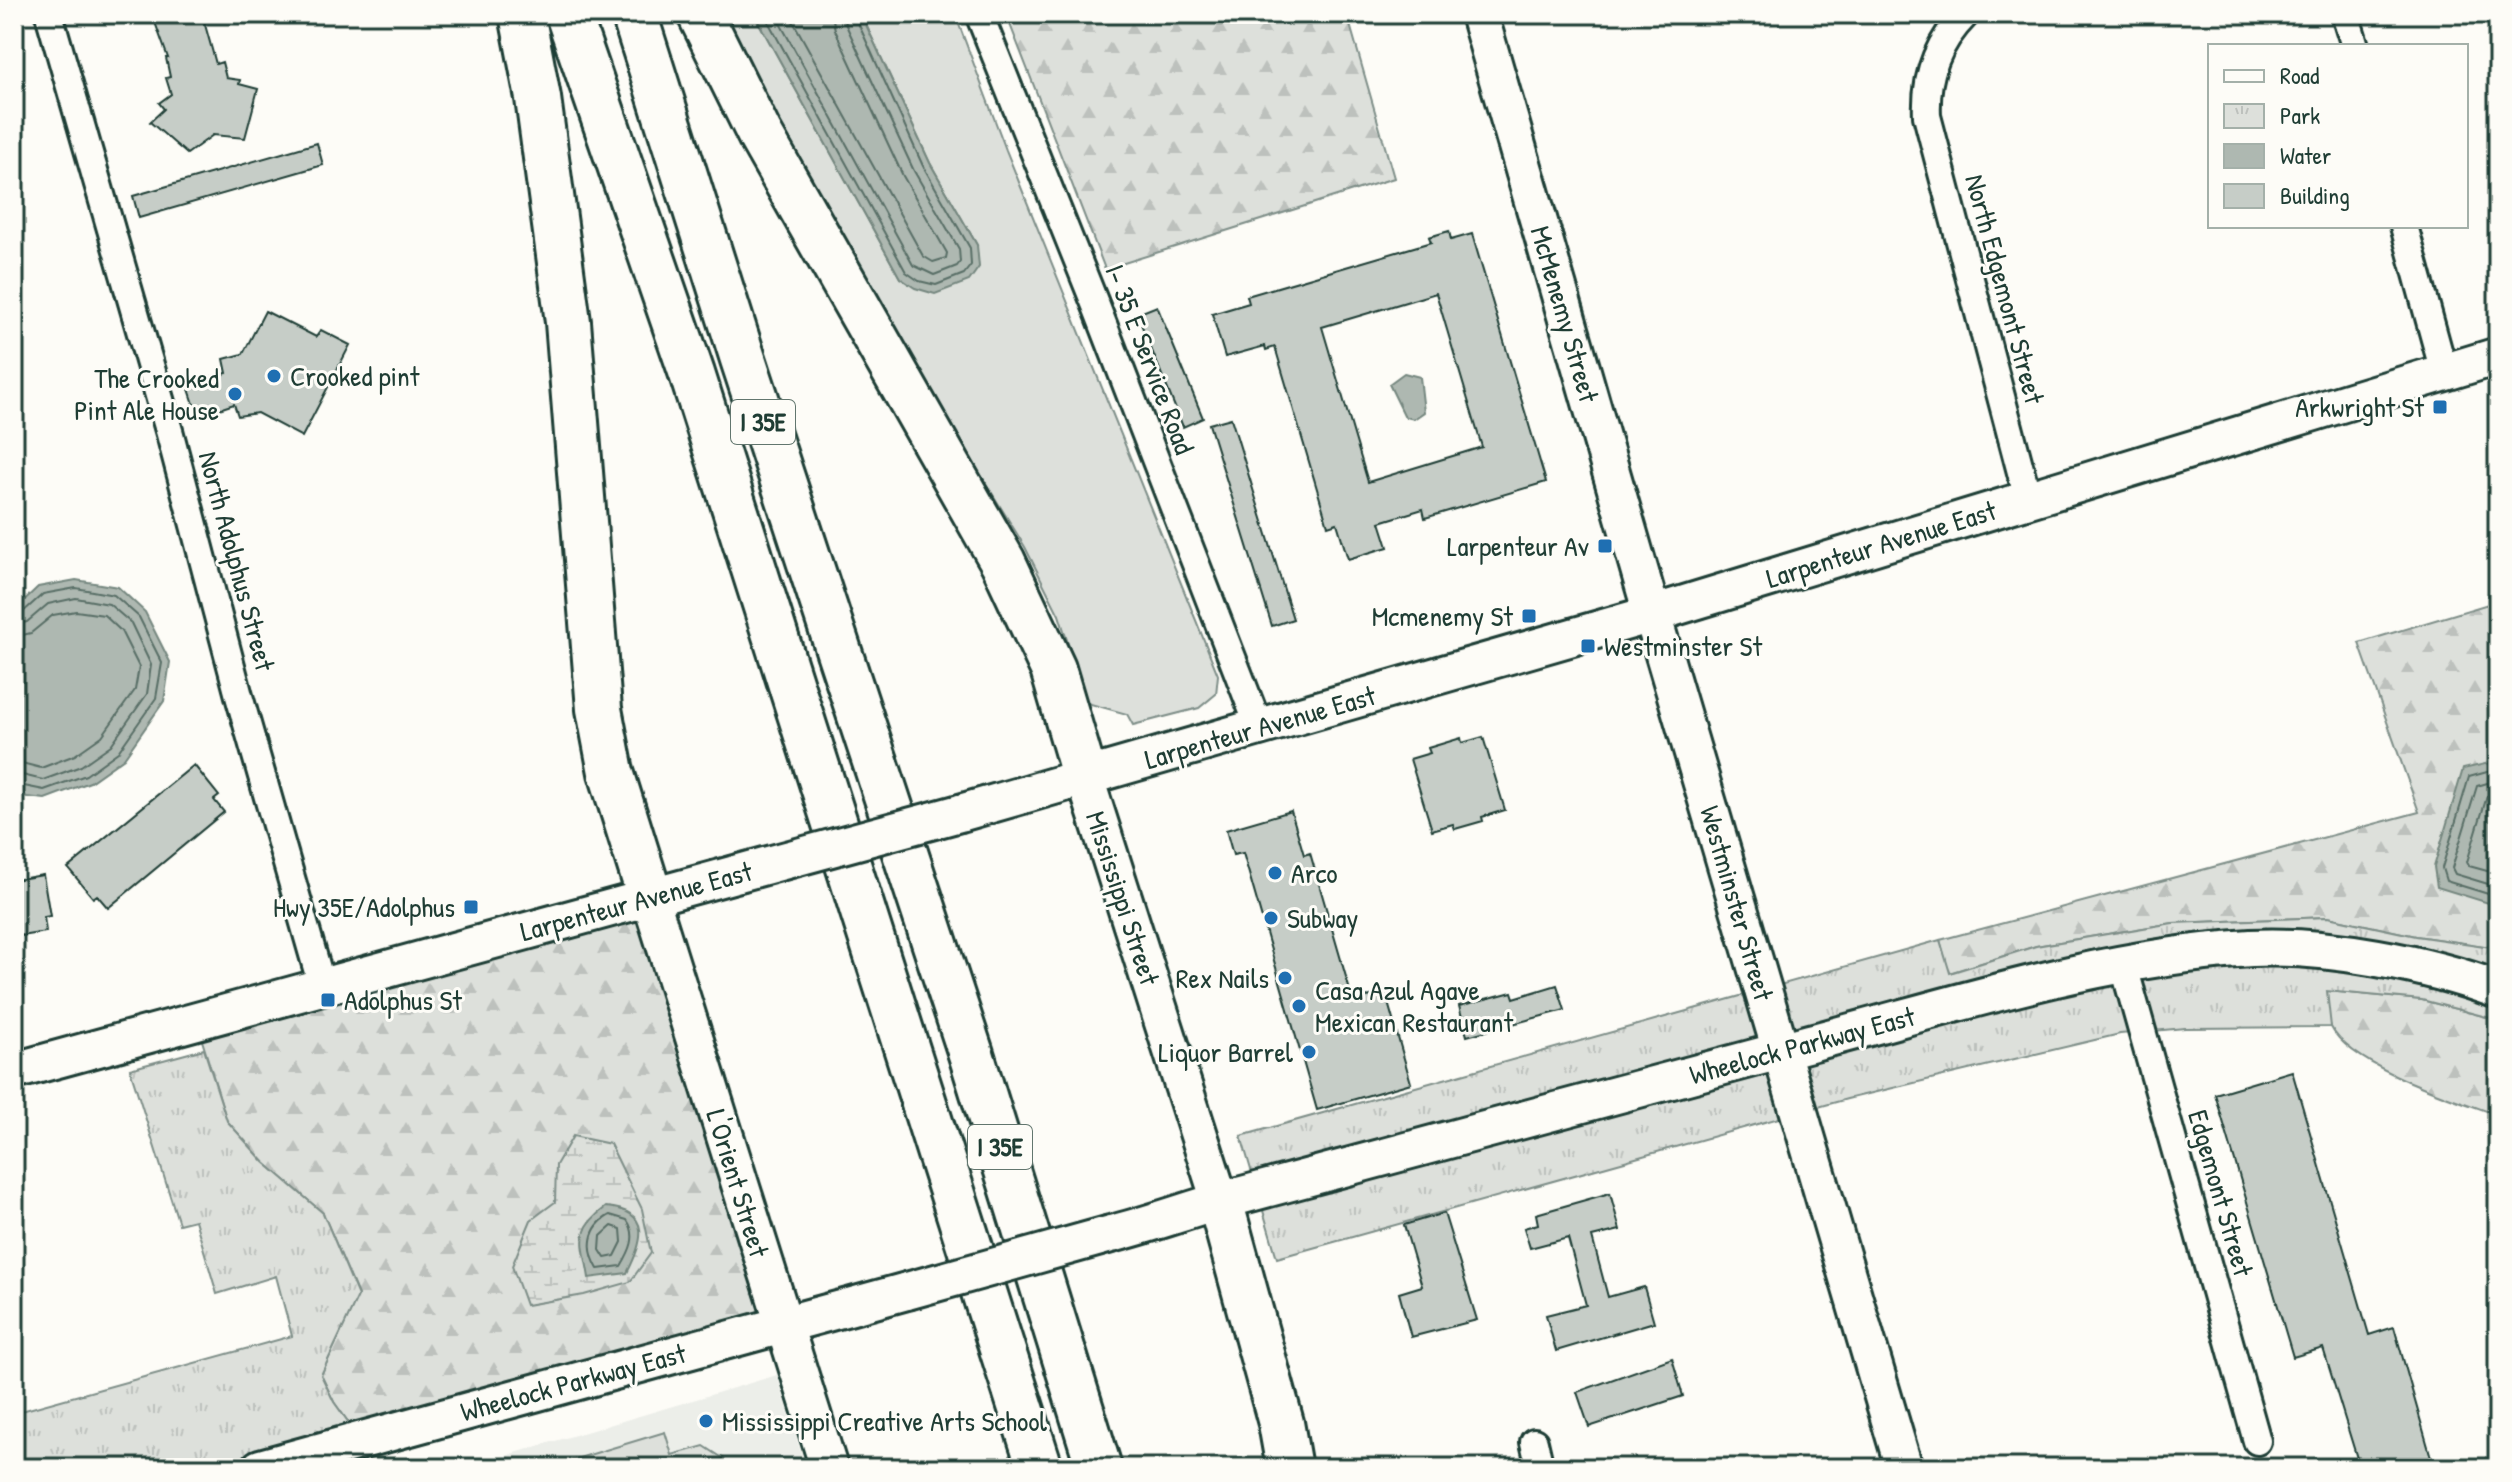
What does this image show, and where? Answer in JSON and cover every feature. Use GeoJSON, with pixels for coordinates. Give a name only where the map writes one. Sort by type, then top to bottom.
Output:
{"type":"FeatureCollection","features":[{"type":"Feature","properties":{"kind":"highway"},"geometry":{"type":"LineString","coordinates":[[522,14],[538,98],[568,322],[599,709],[611,772],[650,897]]}},
{"type":"Feature","properties":{"kind":"highway","name":"I 35E"},"geometry":{"type":"LineString","coordinates":[[568,14],[692,374],[1040,1468]]}},
{"type":"Feature","properties":{"kind":"highway","name":"I 35E"},"geometry":{"type":"LineString","coordinates":[[634,14],[880,783],[971,1054],[1099,1468]]}},
{"type":"Feature","properties":{"kind":"highway"},"geometry":{"type":"LineString","coordinates":[[700,14],[760,135],[1003,562],[1053,669],[1085,778]]}},
{"type":"Feature","properties":{"kind":"highway"},"geometry":{"type":"LineString","coordinates":[[1220,1201],[1281,1423],[1289,1468]]}},
{"type":"Feature","properties":{"kind":"street","name":"North Adolphus Street"},"geometry":{"type":"LineString","coordinates":[[49,14],[170,434],[239,696],[322,986]]}},
{"type":"Feature","properties":{"kind":"street","name":"I- 35 E Service Road"},"geometry":{"type":"LineString","coordinates":[[979,14],[1259,727]]}},
{"type":"Feature","properties":{"kind":"street","name":"McMenemy Street"},"geometry":{"type":"LineString","coordinates":[[1479,14],[1652,614]]}},
{"type":"Feature","properties":{"kind":"street","name":"North Edgemont Street"},"geometry":{"type":"LineString","coordinates":[[1966,14],[1940,46],[1926,95],[1927,116],[2028,499]]}},
{"type":"Feature","properties":{"kind":"street"},"geometry":{"type":"LineString","coordinates":[[2345,14],[2354,44]]}},
{"type":"Feature","properties":{"kind":"street"},"geometry":{"type":"LineString","coordinates":[[2405,228],[2444,372]]}},
{"type":"Feature","properties":{"kind":"street","name":"Larpenteur Avenue East"},"geometry":{"type":"LineString","coordinates":[[14,1071],[1085,778],[1652,614],[2498,356]]}},
{"type":"Feature","properties":{"kind":"street","name":"Westminster Street"},"geometry":{"type":"LineString","coordinates":[[1652,614],[1904,1468]]}},
{"type":"Feature","properties":{"kind":"street","name":"Mississippi Street"},"geometry":{"type":"LineString","coordinates":[[1085,778],[1220,1201]]}},
{"type":"Feature","properties":{"kind":"street","name":"L'Orient Street"},"geometry":{"type":"LineString","coordinates":[[650,897],[829,1468]]}},
{"type":"Feature","properties":{"kind":"street","name":"Wheelock Parkway East"},"geometry":{"type":"LineString","coordinates":[[260,1468],[897,1294],[1220,1201],[2058,977],[2123,963],[2239,949],[2287,949],[2394,963],[2498,990]]}},
{"type":"Feature","properties":{"kind":"street","name":"Edgemont Street"},"geometry":{"type":"LineString","coordinates":[[2123,963],[2257,1441]]}},
{"type":"Feature","properties":{"kind":"street"},"geometry":{"type":"LineString","coordinates":[[1534,1442],[1540,1468]]}},
{"type":"Feature","properties":{"kind":"shaded area","name":"Mississippi Creative Arts School"},"geometry":{"type":"Polygon","coordinates":[[[777,1375],[806,1468],[465,1468],[777,1375]]]}},
{"type":"Feature","properties":{"kind":"green space"},"geometry":{"type":"Polygon","coordinates":[[[712,14],[754,14],[900,278],[977,245],[930,163],[861,14],[955,14],[1006,150],[1218,675],[1216,694],[1199,708],[1133,725],[1127,714],[1087,703],[1059,615],[1025,547],[922,379],[712,14]]]}},
{"type":"Feature","properties":{"kind":"green space"},"geometry":{"type":"Polygon","coordinates":[[[1006,14],[1347,14],[1394,178],[1105,269],[1006,14]]]}},
{"type":"Feature","properties":{"kind":"green space"},"geometry":{"type":"Polygon","coordinates":[[[2498,601],[2498,948],[2416,936],[2328,917],[2173,923],[2036,946],[1949,973],[1940,940],[2419,812],[2359,643],[2498,601]]]}},
{"type":"Feature","properties":{"kind":"green space"},"geometry":{"type":"Polygon","coordinates":[[[650,897],[783,1325],[361,1440],[334,1402],[321,1375],[358,1295],[323,1213],[264,1162],[227,1121],[196,1021],[650,897]]]}},
{"type":"Feature","properties":{"kind":"green space"},"geometry":{"type":"Polygon","coordinates":[[[2328,917],[2416,936],[2498,948],[2498,1020],[2422,1000],[2327,991],[2331,1027],[2185,1028],[2120,1034],[1847,1099],[1277,1258],[1241,1136],[1940,940],[1950,973],[2036,946],[2173,923],[2328,917]]]}},
{"type":"Feature","properties":{"kind":"green space"},"geometry":{"type":"Polygon","coordinates":[[[2327,991],[2422,1000],[2498,1020],[2498,1115],[2432,1091],[2360,1056],[2342,1042],[2331,1027],[2327,991]]]}},
{"type":"Feature","properties":{"kind":"green space"},"geometry":{"type":"Polygon","coordinates":[[[204,1049],[227,1121],[264,1162],[323,1213],[358,1296],[321,1375],[334,1402],[361,1440],[366,1468],[14,1468],[14,1413],[292,1336],[276,1276],[217,1294],[195,1220],[179,1224],[130,1069],[204,1049]]]}},
{"type":"Feature","properties":{"kind":"green space"},"geometry":{"type":"Polygon","coordinates":[[[573,1136],[610,1144],[642,1209],[651,1253],[630,1282],[584,1295],[526,1305],[512,1266],[531,1220],[555,1202],[556,1165],[573,1136]]]}},
{"type":"Feature","properties":{"kind":"green space"},"geometry":{"type":"Polygon","coordinates":[[[665,1432],[672,1455],[704,1446],[724,1459],[727,1468],[546,1468],[665,1432]]]}},
{"type":"Feature","properties":{"kind":"water"},"geometry":{"type":"Polygon","coordinates":[[[754,14],[861,14],[930,163],[977,245],[979,267],[969,281],[935,294],[915,288],[900,278],[754,14]]]}},
{"type":"Feature","properties":{"kind":"water"},"geometry":{"type":"Polygon","coordinates":[[[1404,373],[1420,377],[1424,412],[1414,419],[1405,417],[1389,384],[1404,373]]]}},
{"type":"Feature","properties":{"kind":"water"},"geometry":{"type":"Polygon","coordinates":[[[76,580],[118,587],[145,612],[170,662],[164,701],[124,758],[90,782],[45,799],[27,797],[14,790],[14,610],[38,587],[76,580]]]}},
{"type":"Feature","properties":{"kind":"water"},"geometry":{"type":"Polygon","coordinates":[[[2498,761],[2498,906],[2437,887],[2434,867],[2463,769],[2498,761]]]}},
{"type":"Feature","properties":{"kind":"water"},"geometry":{"type":"Polygon","coordinates":[[[606,1207],[621,1210],[638,1221],[640,1240],[627,1273],[589,1278],[583,1239],[589,1223],[606,1207]]]}},
{"type":"Feature","properties":{"kind":"building"},"geometry":{"type":"Polygon","coordinates":[[[152,14],[202,14],[216,64],[222,62],[226,78],[240,80],[239,84],[258,89],[245,138],[213,135],[187,154],[150,122],[164,109],[159,103],[171,94],[166,78],[170,77],[168,58],[152,14]]]}},
{"type":"Feature","properties":{"kind":"building"},"geometry":{"type":"Polygon","coordinates":[[[317,143],[323,165],[139,218],[133,196],[317,143]]]}},
{"type":"Feature","properties":{"kind":"building"},"geometry":{"type":"Polygon","coordinates":[[[1449,231],[1451,240],[1472,234],[1546,482],[1425,518],[1423,509],[1380,522],[1388,547],[1348,559],[1337,523],[1328,526],[1275,347],[1266,350],[1265,346],[1225,357],[1212,314],[1249,303],[1247,296],[1431,242],[1429,237],[1449,231]],[[1436,293],[1322,327],[1368,482],[1482,447],[1436,293]]]}},
{"type":"Feature","properties":{"kind":"building"},"geometry":{"type":"Polygon","coordinates":[[[1157,306],[1203,418],[1183,427],[1137,314],[1157,306]]]}},
{"type":"Feature","properties":{"kind":"building","name":"Crooked pint"},"geometry":{"type":"Polygon","coordinates":[[[265,311],[316,337],[321,330],[350,345],[302,437],[257,413],[238,416],[234,404],[198,416],[187,383],[227,373],[224,359],[243,354],[265,311]]]}},
{"type":"Feature","properties":{"kind":"building"},"geometry":{"type":"Polygon","coordinates":[[[1231,418],[1293,619],[1272,626],[1209,424],[1231,418]]]}},
{"type":"Feature","properties":{"kind":"building"},"geometry":{"type":"Polygon","coordinates":[[[1483,737],[1505,810],[1482,817],[1483,821],[1455,829],[1453,824],[1432,830],[1410,759],[1430,753],[1428,748],[1461,738],[1462,743],[1483,737]]]}},
{"type":"Feature","properties":{"kind":"building"},"geometry":{"type":"Polygon","coordinates":[[[194,765],[219,796],[214,800],[224,812],[108,908],[97,895],[93,898],[68,868],[194,765]]]}},
{"type":"Feature","properties":{"kind":"building"},"geometry":{"type":"Polygon","coordinates":[[[1291,811],[1304,855],[1310,853],[1353,1001],[1385,992],[1411,1083],[1317,1110],[1243,853],[1233,855],[1226,830],[1291,811]]]}},
{"type":"Feature","properties":{"kind":"building"},"geometry":{"type":"Polygon","coordinates":[[[43,875],[50,916],[44,917],[46,932],[14,937],[14,880],[43,875]]]}},
{"type":"Feature","properties":{"kind":"building"},"geometry":{"type":"Polygon","coordinates":[[[1557,985],[1565,1010],[1467,1036],[1459,1006],[1512,992],[1514,998],[1557,985]]]}},
{"type":"Feature","properties":{"kind":"building"},"geometry":{"type":"Polygon","coordinates":[[[2292,1071],[2369,1335],[2394,1327],[2434,1468],[2360,1468],[2323,1348],[2293,1357],[2215,1094],[2292,1071]]]}},
{"type":"Feature","properties":{"kind":"building"},"geometry":{"type":"Polygon","coordinates":[[[1610,1193],[1620,1230],[1592,1237],[1608,1297],[1644,1287],[1654,1322],[1556,1351],[1546,1315],[1586,1305],[1568,1238],[1530,1248],[1524,1228],[1538,1224],[1536,1214],[1610,1193]]]}},
{"type":"Feature","properties":{"kind":"building"},"geometry":{"type":"Polygon","coordinates":[[[1444,1213],[1477,1320],[1411,1337],[1399,1293],[1422,1286],[1404,1225],[1444,1213]]]}},
{"type":"Feature","properties":{"kind":"building"},"geometry":{"type":"Polygon","coordinates":[[[1672,1358],[1683,1396],[1589,1427],[1577,1392],[1672,1358]]]}},
{"type":"Feature","properties":{"kind":"place","name":"Crooked pint"},"geometry":{"type":"Point","coordinates":[274,376]}},
{"type":"Feature","properties":{"kind":"place","name":"The Crooked Pint Ale House"},"geometry":{"type":"Point","coordinates":[235,394]}},
{"type":"Feature","properties":{"kind":"place","name":"Arkwright St"},"geometry":{"type":"Point","coordinates":[2440,407]}},
{"type":"Feature","properties":{"kind":"place","name":"Larpenteur Av"},"geometry":{"type":"Point","coordinates":[1605,546]}},
{"type":"Feature","properties":{"kind":"place","name":"Mcmenemy St"},"geometry":{"type":"Point","coordinates":[1529,616]}},
{"type":"Feature","properties":{"kind":"place","name":"Westminster St"},"geometry":{"type":"Point","coordinates":[1588,646]}},
{"type":"Feature","properties":{"kind":"place","name":"Arco"},"geometry":{"type":"Point","coordinates":[1275,873]}},
{"type":"Feature","properties":{"kind":"place","name":"Hwy 35E/Adolphus"},"geometry":{"type":"Point","coordinates":[471,907]}},
{"type":"Feature","properties":{"kind":"place","name":"Subway"},"geometry":{"type":"Point","coordinates":[1271,918]}},
{"type":"Feature","properties":{"kind":"place","name":"Rex Nails"},"geometry":{"type":"Point","coordinates":[1285,978]}},
{"type":"Feature","properties":{"kind":"place","name":"Adolphus St"},"geometry":{"type":"Point","coordinates":[328,1000]}},
{"type":"Feature","properties":{"kind":"place","name":"Casa Azul Agave Mexican Restaurant"},"geometry":{"type":"Point","coordinates":[1299,1006]}},
{"type":"Feature","properties":{"kind":"place","name":"Liquor Barrel"},"geometry":{"type":"Point","coordinates":[1309,1052]}},
{"type":"Feature","properties":{"kind":"place","name":"Mississippi Creative Arts School"},"geometry":{"type":"Point","coordinates":[706,1421]}}]}
